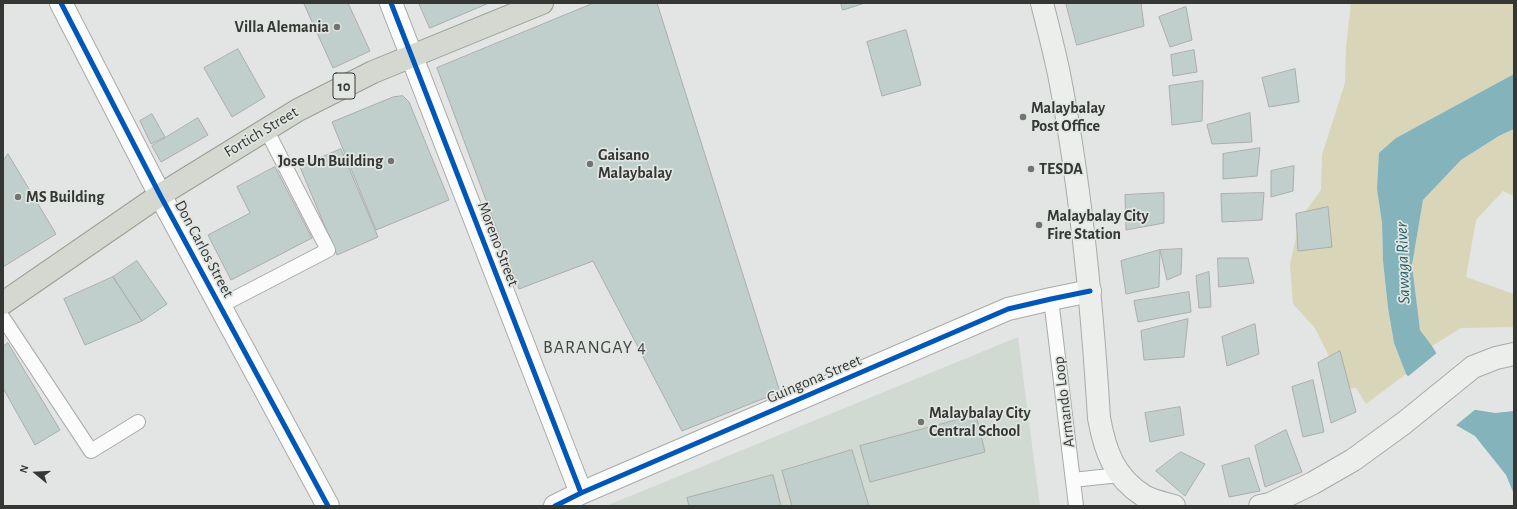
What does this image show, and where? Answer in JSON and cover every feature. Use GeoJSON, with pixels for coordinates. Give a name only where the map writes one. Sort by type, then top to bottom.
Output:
{"type":"FeatureCollection","features":[{"type":"Feature","properties":{"kind":"highway","name":"Fortich Street"},"geometry":{"type":"LineString","coordinates":[[3,303],[160,195],[298,110],[373,72],[541,3]]}},
{"type":"Feature","properties":{"kind":"main road"},"geometry":{"type":"LineString","coordinates":[[1042,3],[1059,74],[1077,186],[1090,291],[1099,418],[1102,437],[1108,456],[1119,475],[1130,486],[1145,496],[1174,506]]}},
{"type":"Feature","properties":{"kind":"main road"},"geometry":{"type":"LineString","coordinates":[[1267,505],[1313,483],[1353,460],[1404,423],[1473,367],[1496,358],[1514,354]]}},
{"type":"Feature","properties":{"kind":"street","name":"Don Carlos Street"},"geometry":{"type":"LineString","coordinates":[[61,3],[160,195],[328,506]]}},
{"type":"Feature","properties":{"kind":"street","name":"Moreno Street"},"geometry":{"type":"LineString","coordinates":[[391,3],[583,500]]}},
{"type":"Feature","properties":{"kind":"street","name":"Guingona Street"},"geometry":{"type":"LineString","coordinates":[[555,506],[583,500],[1008,309],[1090,291]]}},
{"type":"Feature","properties":{"kind":"lane"},"geometry":{"type":"LineString","coordinates":[[220,306],[328,250],[266,129]]}},
{"type":"Feature","properties":{"kind":"lane","name":"Armando Loop"},"geometry":{"type":"LineString","coordinates":[[1051,299],[1076,506]]}},
{"type":"Feature","properties":{"kind":"lane"},"geometry":{"type":"LineString","coordinates":[[3,318],[91,451],[138,422]]}},
{"type":"Feature","properties":{"kind":"lane"},"geometry":{"type":"LineString","coordinates":[[1073,480],[1119,475]]}},
{"type":"Feature","properties":{"kind":"shaded area"},"geometry":{"type":"Polygon","coordinates":[[[1351,3],[1514,3],[1514,74],[1396,138],[1377,189],[1382,223],[1383,261],[1388,308],[1394,343],[1406,374],[1366,404],[1356,388],[1339,390],[1330,358],[1315,328],[1293,304],[1290,265],[1300,219],[1321,190],[1322,155],[1345,83],[1346,47],[1351,3]]]}},
{"type":"Feature","properties":{"kind":"shaded area"},"geometry":{"type":"Polygon","coordinates":[[[1514,129],[1514,196],[1503,191],[1476,220],[1466,277],[1514,294],[1514,327],[1461,328],[1432,346],[1420,330],[1412,265],[1423,200],[1461,160],[1514,129]]]}},
{"type":"Feature","properties":{"kind":"shaded area","name":"Malaybalay City Central School"},"geometry":{"type":"Polygon","coordinates":[[[1018,337],[1040,506],[606,506],[1018,337]]]}},
{"type":"Feature","properties":{"kind":"water","name":"Sawaga River"},"geometry":{"type":"Polygon","coordinates":[[[1514,74],[1514,129],[1499,136],[1461,160],[1423,200],[1412,265],[1420,330],[1432,346],[1470,409],[1495,413],[1514,411],[1514,494],[1506,475],[1475,436],[1447,420],[1406,374],[1394,343],[1388,308],[1383,261],[1382,223],[1377,189],[1379,153],[1396,138],[1514,74]]]}},
{"type":"Feature","properties":{"kind":"pier"},"geometry":{"type":"Polygon","coordinates":[[[1438,352],[1471,407],[1477,408],[1454,427],[1446,422],[1406,378],[1438,352]]]}},
{"type":"Feature","properties":{"kind":"building","name":"Villa Alemania"},"geometry":{"type":"Polygon","coordinates":[[[348,3],[370,51],[333,68],[304,4],[348,3]]]}},
{"type":"Feature","properties":{"kind":"building"},"geometry":{"type":"Polygon","coordinates":[[[419,3],[489,3],[430,28],[419,3]]]}},
{"type":"Feature","properties":{"kind":"building","name":"Gaisano Malaybalay"},"geometry":{"type":"Polygon","coordinates":[[[594,3],[657,3],[780,392],[682,431],[593,261],[519,289],[437,68],[594,3]]]}},
{"type":"Feature","properties":{"kind":"building"},"geometry":{"type":"Polygon","coordinates":[[[841,3],[865,3],[843,10],[841,3]]]}},
{"type":"Feature","properties":{"kind":"building"},"geometry":{"type":"Polygon","coordinates":[[[1066,3],[1141,3],[1144,26],[1077,45],[1066,3]]]}},
{"type":"Feature","properties":{"kind":"building"},"geometry":{"type":"Polygon","coordinates":[[[1186,7],[1192,40],[1170,47],[1159,17],[1186,7]]]}},
{"type":"Feature","properties":{"kind":"building"},"geometry":{"type":"Polygon","coordinates":[[[906,30],[921,85],[882,96],[867,42],[906,30]]]}},
{"type":"Feature","properties":{"kind":"building"},"geometry":{"type":"Polygon","coordinates":[[[238,49],[265,97],[232,117],[204,68],[238,49]]]}},
{"type":"Feature","properties":{"kind":"building"},"geometry":{"type":"Polygon","coordinates":[[[1194,50],[1197,72],[1173,76],[1171,55],[1194,50]]]}},
{"type":"Feature","properties":{"kind":"building"},"geometry":{"type":"Polygon","coordinates":[[[1295,69],[1299,102],[1269,107],[1262,78],[1295,69]]]}},
{"type":"Feature","properties":{"kind":"building"},"geometry":{"type":"Polygon","coordinates":[[[1203,81],[1202,121],[1172,125],[1169,86],[1203,81]]]}},
{"type":"Feature","properties":{"kind":"building","name":"Jose Un Building"},"geometry":{"type":"Polygon","coordinates":[[[403,96],[409,102],[449,200],[376,230],[332,122],[393,97],[403,96]]]}},
{"type":"Feature","properties":{"kind":"building"},"geometry":{"type":"Polygon","coordinates":[[[1250,113],[1252,142],[1212,144],[1207,125],[1250,113]]]}},
{"type":"Feature","properties":{"kind":"building"},"geometry":{"type":"Polygon","coordinates":[[[152,114],[165,137],[151,144],[140,121],[152,114]]]}},
{"type":"Feature","properties":{"kind":"building"},"geometry":{"type":"Polygon","coordinates":[[[198,118],[208,135],[161,162],[152,146],[198,118]]]}},
{"type":"Feature","properties":{"kind":"building"},"geometry":{"type":"Polygon","coordinates":[[[1260,148],[1257,176],[1223,179],[1223,154],[1260,148]]]}},
{"type":"Feature","properties":{"kind":"building"},"geometry":{"type":"Polygon","coordinates":[[[341,149],[378,237],[337,255],[300,167],[341,149]]]}},
{"type":"Feature","properties":{"kind":"building","name":"MS Building"},"geometry":{"type":"Polygon","coordinates":[[[8,154],[56,234],[3,267],[3,158],[4,159],[8,154]]]}},
{"type":"Feature","properties":{"kind":"building"},"geometry":{"type":"Polygon","coordinates":[[[1294,166],[1293,191],[1271,197],[1271,171],[1294,166]]]}},
{"type":"Feature","properties":{"kind":"building"},"geometry":{"type":"Polygon","coordinates":[[[275,167],[312,238],[231,280],[208,235],[250,213],[237,187],[275,167]]]}},
{"type":"Feature","properties":{"kind":"building"},"geometry":{"type":"Polygon","coordinates":[[[1164,193],[1164,223],[1126,230],[1125,195],[1164,193]]]}},
{"type":"Feature","properties":{"kind":"building"},"geometry":{"type":"Polygon","coordinates":[[[1264,193],[1262,220],[1222,222],[1221,194],[1264,193]]]}},
{"type":"Feature","properties":{"kind":"building"},"geometry":{"type":"Polygon","coordinates":[[[1328,207],[1332,247],[1298,251],[1296,214],[1328,207]]]}},
{"type":"Feature","properties":{"kind":"building"},"geometry":{"type":"Polygon","coordinates":[[[1182,249],[1181,274],[1167,280],[1160,250],[1182,249]]]}},
{"type":"Feature","properties":{"kind":"building"},"geometry":{"type":"Polygon","coordinates":[[[1160,250],[1159,287],[1126,294],[1121,261],[1160,250]]]}},
{"type":"Feature","properties":{"kind":"building"},"geometry":{"type":"Polygon","coordinates":[[[1218,258],[1248,258],[1254,283],[1219,287],[1218,258]]]}},
{"type":"Feature","properties":{"kind":"building"},"geometry":{"type":"Polygon","coordinates":[[[137,261],[167,304],[142,321],[113,277],[137,261]]]}},
{"type":"Feature","properties":{"kind":"building"},"geometry":{"type":"Polygon","coordinates":[[[1209,272],[1211,307],[1199,308],[1196,276],[1209,272]]]}},
{"type":"Feature","properties":{"kind":"building"},"geometry":{"type":"Polygon","coordinates":[[[113,277],[142,321],[85,345],[64,299],[113,277]]]}},
{"type":"Feature","properties":{"kind":"building"},"geometry":{"type":"Polygon","coordinates":[[[1189,292],[1191,312],[1138,322],[1134,301],[1189,292]]]}},
{"type":"Feature","properties":{"kind":"building"},"geometry":{"type":"Polygon","coordinates":[[[1188,319],[1184,357],[1144,360],[1141,331],[1188,319]]]}},
{"type":"Feature","properties":{"kind":"building"},"geometry":{"type":"Polygon","coordinates":[[[1255,324],[1259,354],[1227,366],[1222,337],[1255,324]]]}},
{"type":"Feature","properties":{"kind":"building"},"geometry":{"type":"Polygon","coordinates":[[[8,343],[60,430],[35,445],[3,388],[3,347],[8,343]]]}},
{"type":"Feature","properties":{"kind":"building"},"geometry":{"type":"Polygon","coordinates":[[[1340,351],[1356,412],[1331,423],[1318,363],[1340,351]]]}},
{"type":"Feature","properties":{"kind":"building"},"geometry":{"type":"Polygon","coordinates":[[[1313,380],[1324,432],[1303,437],[1292,387],[1313,380]]]}},
{"type":"Feature","properties":{"kind":"building"},"geometry":{"type":"Polygon","coordinates":[[[1180,407],[1184,435],[1150,442],[1145,413],[1180,407]]]}},
{"type":"Feature","properties":{"kind":"building"},"geometry":{"type":"Polygon","coordinates":[[[976,415],[985,452],[870,482],[860,446],[976,415]]]}},
{"type":"Feature","properties":{"kind":"building"},"geometry":{"type":"Polygon","coordinates":[[[1286,430],[1302,472],[1265,487],[1255,446],[1286,430]]]}},
{"type":"Feature","properties":{"kind":"building"},"geometry":{"type":"Polygon","coordinates":[[[852,450],[869,506],[792,506],[782,471],[852,450]]]}},
{"type":"Feature","properties":{"kind":"building"},"geometry":{"type":"Polygon","coordinates":[[[1181,452],[1205,464],[1185,496],[1156,471],[1181,452]]]}},
{"type":"Feature","properties":{"kind":"building"},"geometry":{"type":"Polygon","coordinates":[[[1249,458],[1260,491],[1229,497],[1222,466],[1249,458]]]}},
{"type":"Feature","properties":{"kind":"building"},"geometry":{"type":"Polygon","coordinates":[[[773,475],[781,506],[689,506],[687,498],[773,475]]]}},
{"type":"Feature","properties":{"kind":"cycle path"},"geometry":{"type":"LineString","coordinates":[[61,3],[160,195],[328,506]]}},
{"type":"Feature","properties":{"kind":"cycle path"},"geometry":{"type":"LineString","coordinates":[[391,3],[581,493]]}},
{"type":"Feature","properties":{"kind":"cycle path"},"geometry":{"type":"LineString","coordinates":[[555,506],[581,493],[1008,309],[1090,291]]}},
{"type":"Feature","properties":{"kind":"place","name":"Villa Alemania"},"geometry":{"type":"Point","coordinates":[337,27]}},
{"type":"Feature","properties":{"kind":"place","name":"Malaybalay Post Office"},"geometry":{"type":"Point","coordinates":[1023,117]}},
{"type":"Feature","properties":{"kind":"place","name":"Jose Un Building"},"geometry":{"type":"Point","coordinates":[391,161]}},
{"type":"Feature","properties":{"kind":"place","name":"Gaisano Malaybalay"},"geometry":{"type":"Point","coordinates":[590,164]}},
{"type":"Feature","properties":{"kind":"place","name":"TESDA"},"geometry":{"type":"Point","coordinates":[1031,169]}},
{"type":"Feature","properties":{"kind":"place","name":"MS Building"},"geometry":{"type":"Point","coordinates":[18,197]}},
{"type":"Feature","properties":{"kind":"place","name":"Malaybalay City Fire Station"},"geometry":{"type":"Point","coordinates":[1039,225]}},
{"type":"Feature","properties":{"kind":"place","name":"Malaybalay City Central School"},"geometry":{"type":"Point","coordinates":[921,422]}},
{"type":"Feature","properties":{"kind":"district","name":"BARANGAY 4"},"geometry":{"type":"Point","coordinates":[595,348]}}]}
